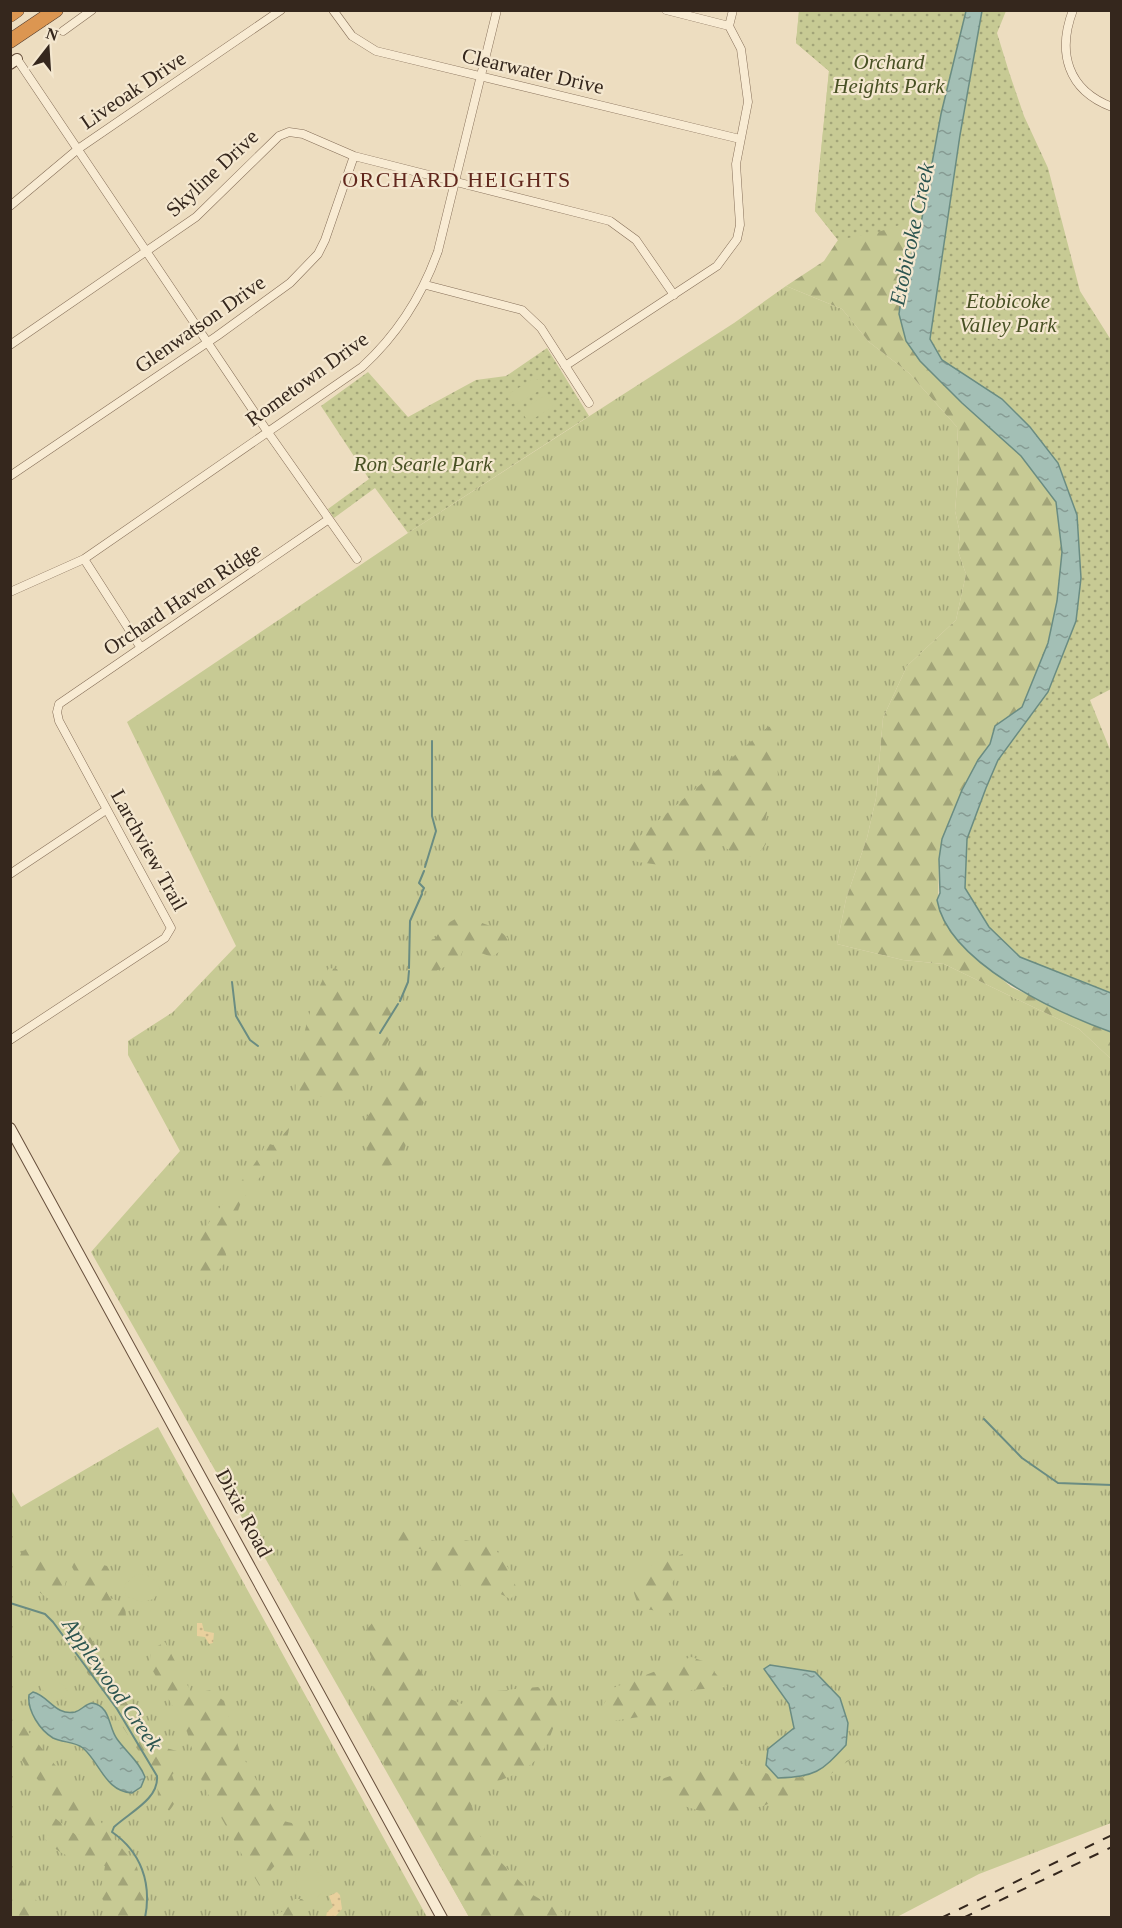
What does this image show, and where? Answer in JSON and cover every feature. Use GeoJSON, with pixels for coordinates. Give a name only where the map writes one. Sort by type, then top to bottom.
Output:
{"type":"FeatureCollection","features":[{"type":"Feature","properties":{"kind":"highway"},"geometry":{"type":"LineString","coordinates":[[10,15],[17,10]]}},
{"type":"Feature","properties":{"kind":"highway"},"geometry":{"type":"LineString","coordinates":[[11,41],[56,10]]}},
{"type":"Feature","properties":{"kind":"main road","name":"Dixie Road"},"geometry":{"type":"LineString","coordinates":[[10,1128],[442,1917]]}},
{"type":"Feature","properties":{"kind":"street"},"geometry":{"type":"LineString","coordinates":[[63,31],[93,10]]}},
{"type":"Feature","properties":{"kind":"street","name":"Liveoak Drive"},"geometry":{"type":"LineString","coordinates":[[10,206],[78,149],[281,10]]}},
{"type":"Feature","properties":{"kind":"street","name":"Clearwater Drive"},"geometry":{"type":"LineString","coordinates":[[333,10],[352,36],[376,51],[740,139]]}},
{"type":"Feature","properties":{"kind":"street","name":"Rometown Drive"},"geometry":{"type":"LineString","coordinates":[[12,587],[84,559],[368,361],[396,331],[426,285],[438,251],[497,10]]}},
{"type":"Feature","properties":{"kind":"street"},"geometry":{"type":"LineString","coordinates":[[666,10],[729,26]]}},
{"type":"Feature","properties":{"kind":"street"},"geometry":{"type":"LineString","coordinates":[[565,366],[717,266],[736,239],[740,225],[736,179],[740,139],[747,119],[748,88],[741,49],[729,26],[733,10]]}},
{"type":"Feature","properties":{"kind":"street"},"geometry":{"type":"LineString","coordinates":[[1073,10],[1064,41],[1069,67],[1088,93],[1112,107]]}},
{"type":"Feature","properties":{"kind":"street"},"geometry":{"type":"LineString","coordinates":[[14,62],[78,149],[146,252],[209,341],[267,431],[357,559]]}},
{"type":"Feature","properties":{"kind":"street","name":"Skyline Drive"},"geometry":{"type":"LineString","coordinates":[[10,345],[196,217],[279,136],[289,132],[303,134],[354,156],[610,221],[636,240],[674,295]]}},
{"type":"Feature","properties":{"kind":"street","name":"Glenwatson Drive"},"geometry":{"type":"LineString","coordinates":[[10,476],[290,284],[318,254],[333,223],[354,156]]}},
{"type":"Feature","properties":{"kind":"street"},"geometry":{"type":"LineString","coordinates":[[426,285],[522,310],[541,328],[589,403]]}},
{"type":"Feature","properties":{"kind":"street","name":"Orchard Haven Ridge"},"geometry":{"type":"LineString","coordinates":[[57,709],[64,698],[77,693],[329,519]]}},
{"type":"Feature","properties":{"kind":"street"},"geometry":{"type":"LineString","coordinates":[[84,559],[141,648]]}},
{"type":"Feature","properties":{"kind":"street","name":"Larchview Trail"},"geometry":{"type":"LineString","coordinates":[[10,1040],[165,938],[170,931],[170,921],[106,810],[59,721],[57,709]]}},
{"type":"Feature","properties":{"kind":"street"},"geometry":{"type":"LineString","coordinates":[[10,874],[106,810]]}},
{"type":"Feature","properties":{"kind":"green space"},"geometry":{"type":"Polygon","coordinates":[[[799,11],[957,44],[922,218],[904,279],[962,403],[1021,456],[1056,502],[1062,552],[1057,601],[1048,643],[1022,707],[995,726],[990,744],[978,760],[942,839],[939,859],[938,906],[993,971],[1011,987],[1111,1032],[1111,1059],[1079,1029],[944,964],[903,960],[837,944],[846,899],[867,838],[876,798],[883,718],[907,666],[956,620],[966,574],[958,551],[960,533],[955,511],[959,463],[957,427],[909,373],[869,342],[842,309],[786,286],[824,261],[838,240],[815,211],[829,71],[796,43],[799,11]]]}},
{"type":"Feature","properties":{"kind":"green space","name":"Orchard Heights Park"},"geometry":{"type":"Polygon","coordinates":[[[799,11],[966,11],[941,114],[922,218],[878,232],[838,240],[815,211],[829,71],[796,43],[799,11]]]}},
{"type":"Feature","properties":{"kind":"green space","name":"Etobicoke Valley Park"},"geometry":{"type":"Polygon","coordinates":[[[982,11],[1006,11],[997,33],[1009,72],[1024,116],[1048,168],[1080,291],[1111,340],[1111,689],[1090,700],[1111,752],[1111,993],[1020,958],[989,927],[965,888],[967,839],[986,788],[998,760],[1048,692],[1076,621],[1081,578],[1077,515],[1058,463],[1030,427],[1002,399],[942,360],[930,339],[960,135],[982,11]]]}},
{"type":"Feature","properties":{"kind":"green space"},"geometry":{"type":"Polygon","coordinates":[[[786,286],[842,309],[869,342],[909,373],[957,427],[959,463],[955,511],[960,533],[958,551],[966,574],[956,620],[907,666],[883,718],[876,798],[867,838],[846,899],[837,944],[903,960],[944,964],[1079,1029],[1111,1059],[1111,1823],[979,1874],[897,1917],[564,1917],[561,1912],[469,1917],[91,1252],[180,1151],[128,1055],[128,1041],[173,1012],[236,946],[127,722],[408,533],[734,323],[786,286]]]}},
{"type":"Feature","properties":{"kind":"green space","name":"Ron Searle Park"},"geometry":{"type":"Polygon","coordinates":[[[547,348],[589,416],[408,533],[375,488],[334,518],[328,509],[369,479],[321,406],[368,372],[408,417],[476,380],[506,376],[547,348]]]}},
{"type":"Feature","properties":{"kind":"green space"},"geometry":{"type":"Polygon","coordinates":[[[535,378],[540,379],[544,385],[542,389],[517,404],[515,402],[512,404],[508,398],[511,396],[510,393],[535,378]]]}},
{"type":"Feature","properties":{"kind":"green space"},"geometry":{"type":"Polygon","coordinates":[[[546,395],[553,407],[528,422],[521,410],[546,395]]]}},
{"type":"Feature","properties":{"kind":"green space"},"geometry":{"type":"Polygon","coordinates":[[[778,725],[779,736],[775,755],[778,776],[766,819],[766,844],[761,850],[750,857],[745,857],[739,856],[722,845],[699,854],[676,854],[660,865],[638,862],[619,854],[768,727],[778,725]]]}},
{"type":"Feature","properties":{"kind":"green space"},"geometry":{"type":"Polygon","coordinates":[[[462,915],[473,924],[482,923],[496,928],[508,938],[507,946],[492,957],[481,953],[475,942],[467,944],[459,959],[429,973],[423,965],[429,950],[428,940],[435,939],[443,926],[462,915]]]}},
{"type":"Feature","properties":{"kind":"green space"},"geometry":{"type":"Polygon","coordinates":[[[329,968],[337,969],[347,990],[357,1000],[389,1002],[404,1012],[401,1022],[380,1054],[336,1099],[326,1096],[296,1101],[297,1071],[304,1033],[322,980],[329,968]]]}},
{"type":"Feature","properties":{"kind":"green space"},"geometry":{"type":"Polygon","coordinates":[[[424,1044],[430,1058],[423,1067],[424,1102],[402,1157],[393,1165],[382,1167],[372,1157],[366,1146],[365,1120],[412,1054],[424,1044]]]}},
{"type":"Feature","properties":{"kind":"green space"},"geometry":{"type":"Polygon","coordinates":[[[289,1128],[282,1149],[241,1203],[233,1231],[224,1246],[227,1259],[219,1270],[202,1282],[195,1260],[204,1230],[249,1172],[266,1143],[273,1145],[289,1128]]]}},
{"type":"Feature","properties":{"kind":"green space"},"geometry":{"type":"Polygon","coordinates":[[[158,1427],[427,1917],[11,1917],[10,1488],[21,1507],[158,1427]]]}},
{"type":"Feature","properties":{"kind":"green space"},"geometry":{"type":"Polygon","coordinates":[[[416,1530],[429,1539],[446,1544],[466,1540],[494,1547],[509,1569],[518,1592],[510,1599],[494,1591],[467,1584],[461,1587],[457,1577],[447,1573],[433,1574],[427,1563],[435,1560],[433,1552],[397,1546],[397,1532],[416,1530]]]}},
{"type":"Feature","properties":{"kind":"green space"},"geometry":{"type":"Polygon","coordinates":[[[29,1549],[44,1552],[66,1581],[61,1600],[53,1602],[30,1582],[28,1565],[20,1556],[22,1551],[29,1549]]]}},
{"type":"Feature","properties":{"kind":"green space"},"geometry":{"type":"Polygon","coordinates":[[[683,1554],[679,1572],[672,1583],[677,1597],[670,1613],[639,1608],[629,1578],[659,1561],[683,1554]]]}},
{"type":"Feature","properties":{"kind":"green space"},"geometry":{"type":"Polygon","coordinates":[[[86,1560],[107,1566],[112,1575],[105,1589],[110,1598],[125,1604],[126,1617],[119,1621],[84,1594],[72,1567],[75,1561],[86,1560]]]}},
{"type":"Feature","properties":{"kind":"green space"},"geometry":{"type":"Polygon","coordinates":[[[137,1574],[148,1576],[157,1582],[160,1589],[154,1599],[142,1602],[126,1596],[124,1585],[137,1574]]]}},
{"type":"Feature","properties":{"kind":"green space"},"geometry":{"type":"Polygon","coordinates":[[[373,1622],[403,1644],[434,1692],[462,1704],[496,1691],[538,1687],[561,1703],[548,1741],[541,1754],[532,1763],[522,1771],[471,1790],[473,1825],[490,1851],[533,1895],[562,1912],[564,1917],[469,1917],[366,1732],[376,1672],[363,1634],[373,1622]]]}},
{"type":"Feature","properties":{"kind":"green space"},"geometry":{"type":"Polygon","coordinates":[[[87,1632],[159,1746],[177,1751],[183,1763],[172,1775],[176,1793],[175,1802],[169,1811],[158,1798],[157,1779],[78,1659],[71,1640],[77,1634],[87,1632]]]}},
{"type":"Feature","properties":{"kind":"green space"},"geometry":{"type":"Polygon","coordinates":[[[165,1642],[192,1694],[210,1690],[224,1701],[240,1752],[280,1820],[305,1828],[311,1836],[312,1852],[305,1858],[279,1861],[271,1870],[272,1886],[264,1894],[203,1785],[187,1732],[149,1664],[152,1649],[165,1642]]]}},
{"type":"Feature","properties":{"kind":"green space"},"geometry":{"type":"Polygon","coordinates":[[[691,1657],[706,1662],[727,1687],[691,1690],[646,1716],[612,1721],[601,1709],[613,1688],[691,1657]]]}},
{"type":"Feature","properties":{"kind":"green space"},"geometry":{"type":"Polygon","coordinates":[[[49,1677],[65,1686],[68,1693],[66,1697],[57,1700],[41,1689],[41,1679],[49,1677]]]}},
{"type":"Feature","properties":{"kind":"green space"},"geometry":{"type":"Polygon","coordinates":[[[11,1710],[137,1867],[149,1917],[113,1917],[100,1895],[105,1866],[65,1855],[45,1839],[46,1823],[55,1818],[76,1835],[84,1833],[25,1765],[11,1743],[11,1710]]]}},
{"type":"Feature","properties":{"kind":"green space"},"geometry":{"type":"Polygon","coordinates":[[[851,1759],[817,1784],[763,1806],[715,1816],[669,1801],[659,1780],[690,1769],[743,1764],[778,1778],[808,1777],[851,1759]]]}},
{"type":"Feature","properties":{"kind":"green space"},"geometry":{"type":"Polygon","coordinates":[[[304,1868],[316,1870],[323,1878],[323,1892],[315,1899],[308,1899],[297,1887],[295,1875],[304,1868]]]}},
{"type":"Feature","properties":{"kind":"green space"},"geometry":{"type":"Polygon","coordinates":[[[11,1873],[22,1880],[48,1917],[11,1917],[11,1873]]]}},
{"type":"Feature","properties":{"kind":"green space"},"geometry":{"type":"Polygon","coordinates":[[[295,1899],[302,1899],[306,1903],[304,1917],[272,1917],[285,1910],[295,1899]]]}},
{"type":"Feature","properties":{"kind":"sand"},"geometry":{"type":"Polygon","coordinates":[[[197,1623],[202,1623],[204,1631],[214,1633],[213,1643],[209,1644],[205,1637],[197,1636],[197,1623]]]}},
{"type":"Feature","properties":{"kind":"sand"},"geometry":{"type":"Polygon","coordinates":[[[337,1892],[340,1895],[342,1909],[335,1917],[326,1917],[327,1912],[333,1907],[329,1896],[337,1892]]]}},
{"type":"Feature","properties":{"kind":"water","name":"Etobicoke Creek"},"geometry":{"type":"Polygon","coordinates":[[[966,11],[982,11],[960,135],[930,339],[942,360],[1002,399],[1030,427],[1058,463],[1077,515],[1081,578],[1076,621],[1048,692],[998,760],[986,788],[967,839],[965,888],[989,927],[1020,957],[1111,993],[1111,1032],[1036,998],[983,964],[961,945],[945,923],[937,900],[940,893],[939,859],[942,839],[962,790],[978,760],[990,744],[995,726],[1022,707],[1048,643],[1057,601],[1062,552],[1056,502],[1021,456],[962,403],[920,361],[906,341],[899,314],[904,279],[922,218],[941,114],[966,11]]]}},
{"type":"Feature","properties":{"kind":"water"},"geometry":{"type":"Polygon","coordinates":[[[770,1665],[815,1672],[840,1698],[848,1723],[846,1745],[830,1762],[809,1774],[778,1778],[766,1765],[768,1749],[794,1728],[789,1704],[764,1669],[770,1665]]]}},
{"type":"Feature","properties":{"kind":"water"},"geometry":{"type":"Polygon","coordinates":[[[33,1692],[44,1697],[62,1711],[75,1712],[92,1703],[103,1708],[117,1739],[145,1777],[141,1787],[132,1793],[115,1787],[83,1748],[48,1735],[35,1720],[30,1707],[29,1695],[33,1692]]]}},
{"type":"Feature","properties":{"kind":"waterway"},"geometry":{"type":"LineString","coordinates":[[425,867],[436,831],[432,816],[432,741]]}},
{"type":"Feature","properties":{"kind":"waterway"},"geometry":{"type":"LineString","coordinates":[[422,892],[424,888],[419,883],[424,871]]}},
{"type":"Feature","properties":{"kind":"waterway"},"geometry":{"type":"LineString","coordinates":[[409,968],[410,921],[422,894]]}},
{"type":"Feature","properties":{"kind":"waterway"},"geometry":{"type":"LineString","coordinates":[[400,1001],[408,982],[409,971]]}},
{"type":"Feature","properties":{"kind":"waterway"},"geometry":{"type":"LineString","coordinates":[[232,982],[236,1016],[250,1040],[258,1046]]}},
{"type":"Feature","properties":{"kind":"waterway"},"geometry":{"type":"LineString","coordinates":[[380,1033],[398,1004]]}},
{"type":"Feature","properties":{"kind":"waterway"},"geometry":{"type":"LineString","coordinates":[[984,1419],[1022,1458],[1058,1483],[1112,1485]]}},
{"type":"Feature","properties":{"kind":"waterway","name":"Applewood Creek"},"geometry":{"type":"LineString","coordinates":[[10,1603],[45,1614],[53,1622],[117,1709],[157,1776],[153,1792],[114,1827],[112,1832],[130,1849],[142,1869],[147,1893],[145,1918]]}},
{"type":"Feature","properties":{"kind":"railway"},"geometry":{"type":"LineString","coordinates":[[941,1918],[1112,1835]]}},
{"type":"Feature","properties":{"kind":"railway"},"geometry":{"type":"LineString","coordinates":[[963,1918],[1112,1847]]}},
{"type":"Feature","properties":{"kind":"district","name":"ORCHARD HEIGHTS"},"geometry":{"type":"Point","coordinates":[457,179]}}]}
